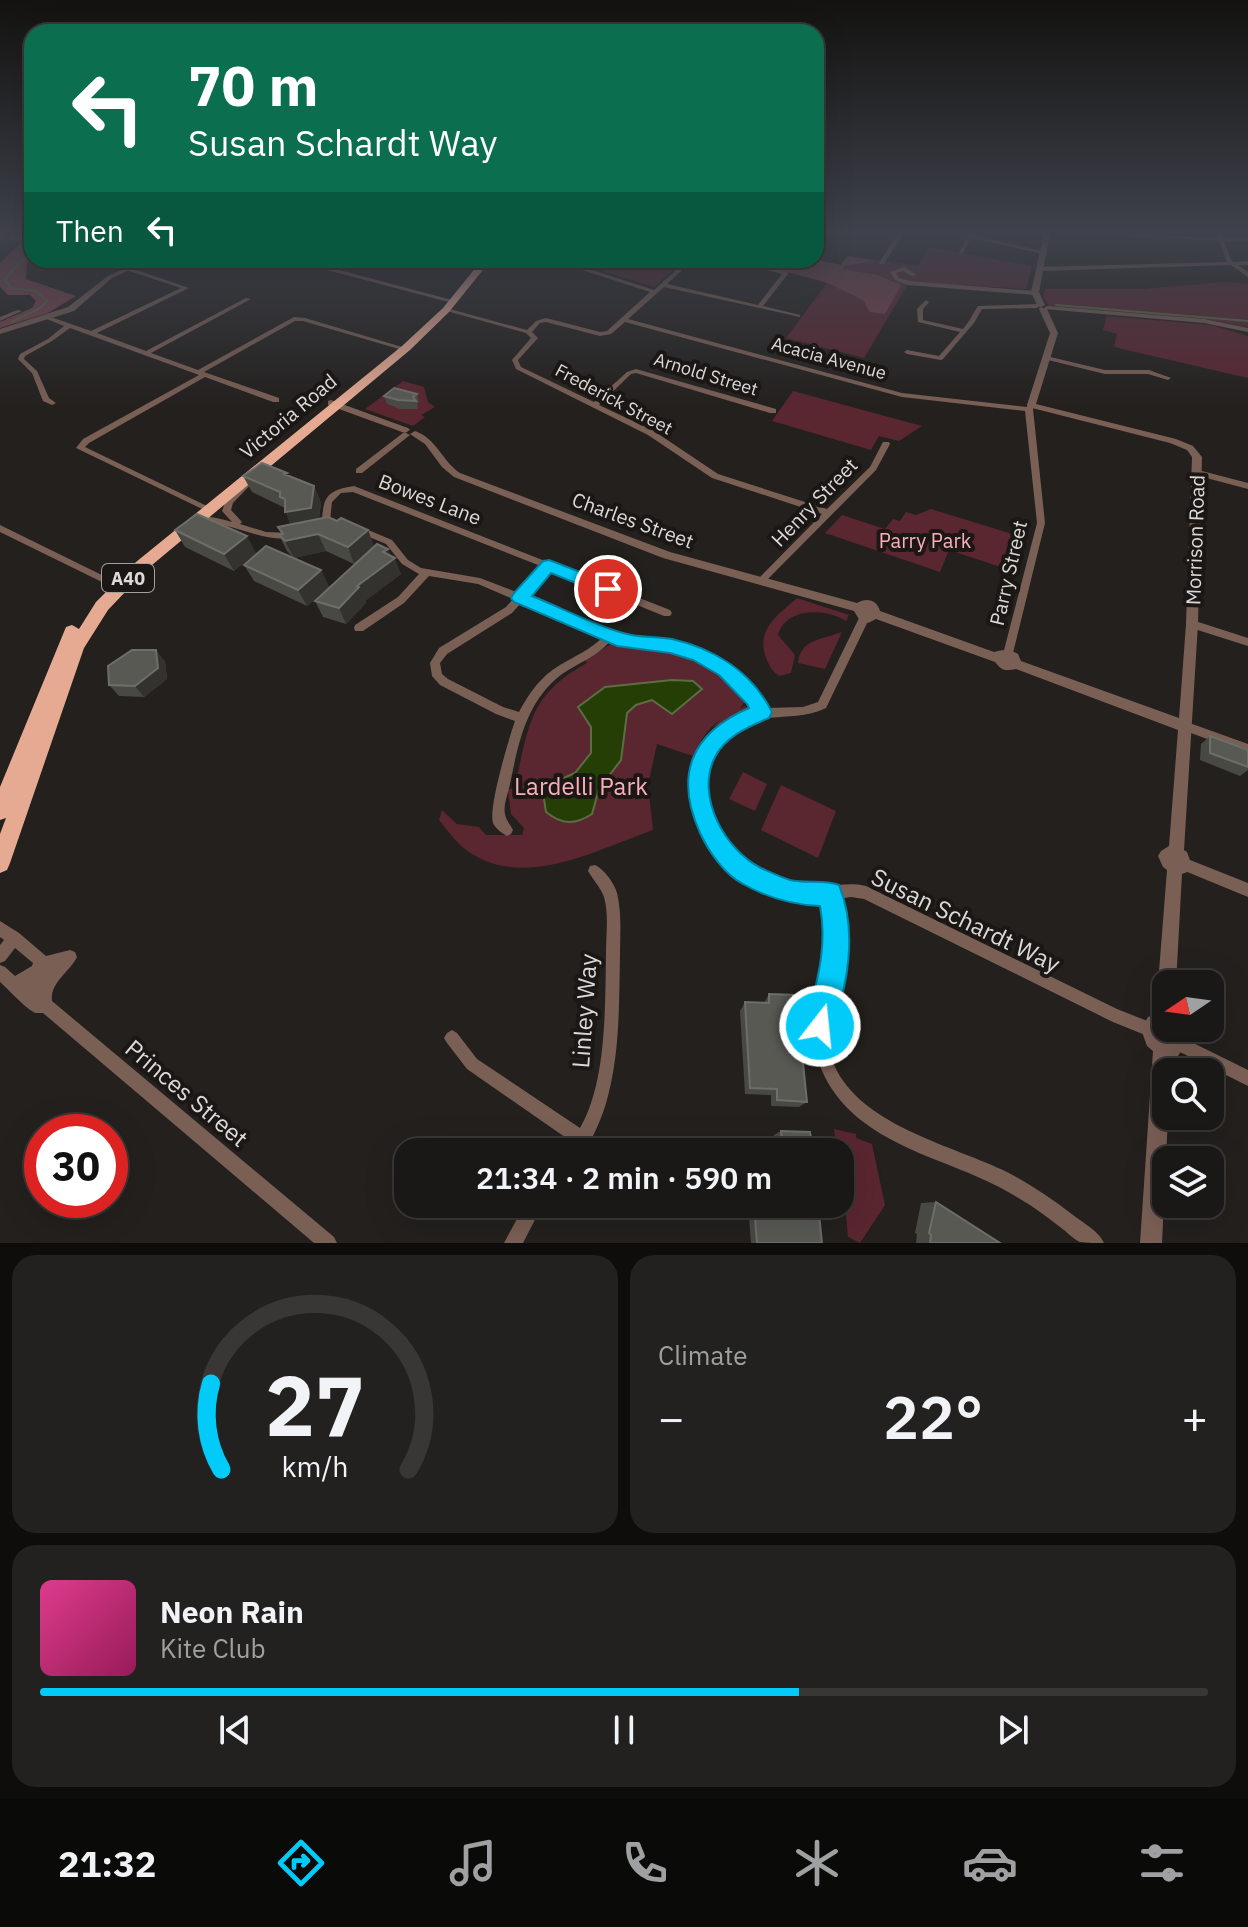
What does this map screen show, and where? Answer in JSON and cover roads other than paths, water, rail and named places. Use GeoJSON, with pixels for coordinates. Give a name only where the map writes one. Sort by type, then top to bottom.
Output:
{"type":"FeatureCollection","features":[{"type":"Feature","properties":{"kind":"highway","name":"Victoria Road"},"geometry":{"type":"LineString","coordinates":[[0,811],[5,787],[72,631],[111,583],[334,404],[458,292]]}},
{"type":"Feature","properties":{"kind":"highway","name":"Victoria Road"},"geometry":{"type":"LineString","coordinates":[[2,849],[71,658],[87,625],[141,566],[201,513],[258,471],[448,304]]}},
{"type":"Feature","properties":{"kind":"street"},"geometry":{"type":"LineString","coordinates":[[0,332],[71,309],[91,292]]}},
{"type":"Feature","properties":{"kind":"street"},"geometry":{"type":"LineString","coordinates":[[92,333],[178,292]]}},
{"type":"Feature","properties":{"kind":"street"},"geometry":{"type":"LineString","coordinates":[[406,292],[528,332],[538,322],[548,320],[606,334],[655,292]]}},
{"type":"Feature","properties":{"kind":"street"},"geometry":{"type":"LineString","coordinates":[[694,292],[798,316]]}},
{"type":"Feature","properties":{"kind":"street"},"geometry":{"type":"LineString","coordinates":[[759,307],[771,292]]}},
{"type":"Feature","properties":{"kind":"street"},"geometry":{"type":"LineString","coordinates":[[1022,292],[1035,293],[1054,333],[1030,407]]}},
{"type":"Feature","properties":{"kind":"street"},"geometry":{"type":"LineString","coordinates":[[146,353],[248,299]]}},
{"type":"Feature","properties":{"kind":"street"},"geometry":{"type":"LineString","coordinates":[[926,302],[920,309],[920,321],[964,331]]}},
{"type":"Feature","properties":{"kind":"street"},"geometry":{"type":"LineString","coordinates":[[907,352],[941,358],[980,307],[1042,307],[1204,321],[1248,330]]}},
{"type":"Feature","properties":{"kind":"street"},"geometry":{"type":"LineString","coordinates":[[0,319],[19,311]]}},
{"type":"Feature","properties":{"kind":"street"},"geometry":{"type":"LineString","coordinates":[[49,318],[276,400]]}},
{"type":"Feature","properties":{"kind":"street"},"geometry":{"type":"LineString","coordinates":[[399,347],[294,319],[86,441],[80,448],[201,513],[220,518],[241,529],[268,537],[325,530],[384,539],[405,562],[426,573],[473,579],[609,636],[632,643],[680,648],[709,659],[741,683],[762,712]]}},
{"type":"Feature","properties":{"kind":"street","name":"Acacia Avenue"},"geometry":{"type":"LineString","coordinates":[[624,320],[902,395],[1030,407]]}},
{"type":"Feature","properties":{"kind":"street"},"geometry":{"type":"LineString","coordinates":[[52,403],[46,399],[35,372],[21,359],[22,355],[50,340],[69,325]]}},
{"type":"Feature","properties":{"kind":"street","name":"Frederick Street"},"geometry":{"type":"LineString","coordinates":[[528,332],[535,338],[516,359],[516,366],[651,433],[715,476],[829,513]]}},
{"type":"Feature","properties":{"kind":"street"},"geometry":{"type":"LineString","coordinates":[[1046,358],[1105,372],[1155,373],[1168,378]]}},
{"type":"Feature","properties":{"kind":"street","name":"Arnold Street"},"geometry":{"type":"LineString","coordinates":[[595,405],[629,373],[636,371],[773,411]]}},
{"type":"Feature","properties":{"kind":"street"},"geometry":{"type":"LineString","coordinates":[[1034,393],[1040,402],[1056,411]]}},
{"type":"Feature","properties":{"kind":"street","name":"Charles Street"},"geometry":{"type":"LineString","coordinates":[[334,404],[430,441],[442,464],[457,475],[667,555],[762,580],[1007,659],[1248,749]]}},
{"type":"Feature","properties":{"kind":"street","name":"Morrison Road"},"geometry":{"type":"LineString","coordinates":[[1030,407],[1179,443],[1194,452],[1198,473],[1192,624],[1184,726],[1179,861],[1168,970]]}},
{"type":"Feature","properties":{"kind":"street","name":"Parry Street"},"geometry":{"type":"LineString","coordinates":[[1007,659],[1041,523],[1030,407]]}},
{"type":"Feature","properties":{"kind":"street"},"geometry":{"type":"LineString","coordinates":[[359,471],[409,433]]}},
{"type":"Feature","properties":{"kind":"street","name":"Henry Street"},"geometry":{"type":"LineString","coordinates":[[762,580],[873,468],[886,444]]}},
{"type":"Feature","properties":{"kind":"street"},"geometry":{"type":"LineString","coordinates":[[258,471],[229,502],[226,511],[231,518],[268,537]]}},
{"type":"Feature","properties":{"kind":"street"},"geometry":{"type":"LineString","coordinates":[[1198,473],[1248,486]]}},
{"type":"Feature","properties":{"kind":"street","name":"Bowes Lane"},"geometry":{"type":"LineString","coordinates":[[325,530],[328,501],[339,491],[351,488],[667,613]]}},
{"type":"Feature","properties":{"kind":"street"},"geometry":{"type":"LineString","coordinates":[[3,532],[111,583]]}},
{"type":"Feature","properties":{"kind":"street"},"geometry":{"type":"LineString","coordinates":[[522,718],[500,711],[444,682],[434,668],[443,651],[505,613],[549,566]]}},
{"type":"Feature","properties":{"kind":"street"},"geometry":{"type":"LineString","coordinates":[[359,628],[401,600],[426,573]]}},
{"type":"Feature","properties":{"kind":"street","name":"Susan Schardt Way"},"geometry":{"type":"LineString","coordinates":[[866,613],[822,705],[806,711],[762,712],[729,726],[707,750],[698,783],[704,820],[726,855],[749,875],[791,892],[830,894],[849,890],[866,893],[1113,1015],[1152,1028]]}},
{"type":"Feature","properties":{"kind":"street"},"geometry":{"type":"LineString","coordinates":[[1192,624],[1248,642]]}},
{"type":"Feature","properties":{"kind":"street"},"geometry":{"type":"LineString","coordinates":[[507,830],[499,821],[498,809],[530,699],[560,669],[598,649],[609,636]]}},
{"type":"Feature","properties":{"kind":"street"},"geometry":{"type":"LineString","coordinates":[[1179,861],[1248,890]]}},
{"type":"Feature","properties":{"kind":"street","name":"Linley Way"},"geometry":{"type":"LineString","coordinates":[[583,1138],[595,1117],[607,1062],[614,916],[610,892],[595,871]]}},
{"type":"Feature","properties":{"kind":"street"},"geometry":{"type":"LineString","coordinates":[[830,894],[837,928],[837,954],[820,1037],[824,1061],[836,1084],[853,1103],[896,1132],[1008,1182],[1095,1243]]}},
{"type":"Feature","properties":{"kind":"street"},"geometry":{"type":"LineString","coordinates":[[0,928],[38,956],[41,964]]}},
{"type":"Feature","properties":{"kind":"street"},"geometry":{"type":"LineString","coordinates":[[0,956],[14,938]]}},
{"type":"Feature","properties":{"kind":"street"},"geometry":{"type":"LineString","coordinates":[[18,989],[33,977],[41,964],[70,957],[49,981],[44,993],[45,1005]]}},
{"type":"Feature","properties":{"kind":"street","name":"Princes Street"},"geometry":{"type":"LineString","coordinates":[[0,972],[37,1006],[45,1005],[328,1243]]}},
{"type":"Feature","properties":{"kind":"street"},"geometry":{"type":"LineString","coordinates":[[18,989],[49,981]]}},
{"type":"Feature","properties":{"kind":"street"},"geometry":{"type":"LineString","coordinates":[[452,1038],[472,1064],[569,1138]]}},
{"type":"Feature","properties":{"kind":"street"},"geometry":{"type":"LineString","coordinates":[[1151,1243],[1164,1042]]}},
{"type":"Feature","properties":{"kind":"street","name":"Susan Schardt Way"},"geometry":{"type":"LineString","coordinates":[[1182,1042],[1248,1078]]}},
{"type":"Feature","properties":{"kind":"street"},"geometry":{"type":"LineString","coordinates":[[513,1243],[526,1218]]}},
{"type":"Feature","properties":{"kind":"waterway"},"geometry":{"type":"LineString","coordinates":[[12,322],[40,308],[47,301],[37,292]]}},
{"type":"Feature","properties":{"kind":"waterway"},"geometry":{"type":"LineString","coordinates":[[1056,305],[1248,321]]}},
{"type":"Feature","properties":{"kind":"park label","name":"Parry Park"},"geometry":{"type":"Point","coordinates":[925,540]}},
{"type":"Feature","properties":{"kind":"park label","name":"Lardelli Park"},"geometry":{"type":"Point","coordinates":[581,786]}}]}
